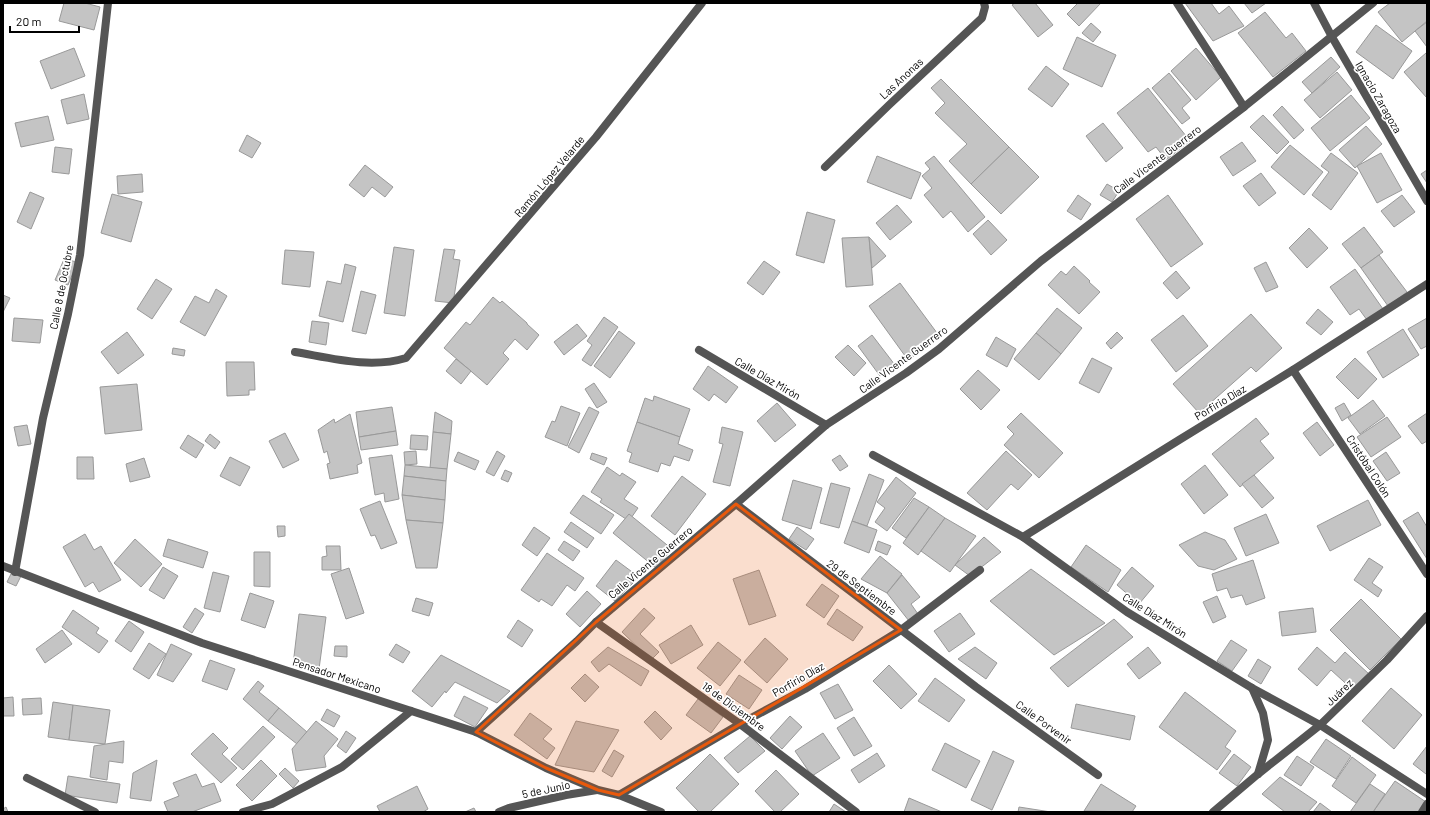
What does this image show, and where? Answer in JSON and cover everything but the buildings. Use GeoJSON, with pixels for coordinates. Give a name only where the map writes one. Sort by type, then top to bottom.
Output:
{"type":"FeatureCollection","features":[{"type":"Feature","properties":{"kind":"street","name":"Calle 8 de Octubre"},"geometry":{"type":"LineString","coordinates":[[15,572],[43,418],[68,314],[80,255],[108,3]]}},
{"type":"Feature","properties":{"kind":"street","name":"Ramón López Velarde"},"geometry":{"type":"LineString","coordinates":[[294,352],[347,361],[393,362],[406,358],[596,137],[702,3]]}},
{"type":"Feature","properties":{"kind":"street","name":"Las Anonas"},"geometry":{"type":"LineString","coordinates":[[825,167],[982,18],[985,7],[984,3]]}},
{"type":"Feature","properties":{"kind":"street"},"geometry":{"type":"LineString","coordinates":[[1178,3],[1244,107]]}},
{"type":"Feature","properties":{"kind":"street","name":"Ignacio Zaragoza"},"geometry":{"type":"LineString","coordinates":[[1314,3],[1427,202]]}},
{"type":"Feature","properties":{"kind":"street","name":"Calle Vicente Guerrero"},"geometry":{"type":"LineString","coordinates":[[476,732],[576,642],[596,622],[736,504],[826,425],[906,373],[939,349],[1041,261],[1244,107],[1373,3]]}},
{"type":"Feature","properties":{"kind":"street","name":"Porfirio Díaz"},"geometry":{"type":"LineString","coordinates":[[1023,537],[1293,370],[1427,284]]}},
{"type":"Feature","properties":{"kind":"street","name":"Calle Díaz Mirón"},"geometry":{"type":"LineString","coordinates":[[699,350],[826,425]]}},
{"type":"Feature","properties":{"kind":"street","name":"Cristóbal Colón"},"geometry":{"type":"LineString","coordinates":[[1293,370],[1427,574]]}},
{"type":"Feature","properties":{"kind":"street","name":"Calle Díaz Mirón"},"geometry":{"type":"LineString","coordinates":[[873,455],[1023,537],[1127,612],[1252,688],[1320,725],[1427,794]]}},
{"type":"Feature","properties":{"kind":"street","name":"29 de Septiembre"},"geometry":{"type":"LineString","coordinates":[[736,504],[976,687]]}},
{"type":"Feature","properties":{"kind":"street","name":"Pensador Mexicano"},"geometry":{"type":"LineString","coordinates":[[3,566],[15,572],[202,643],[476,732],[546,768],[598,790],[619,795],[662,812]]}},
{"type":"Feature","properties":{"kind":"street","name":"Porfirio Díaz"},"geometry":{"type":"LineString","coordinates":[[619,795],[740,724],[805,689],[901,630],[980,570]]}},
{"type":"Feature","properties":{"kind":"street","name":"Juárez"},"geometry":{"type":"LineString","coordinates":[[1213,812],[1320,725],[1387,660],[1427,616]]}},
{"type":"Feature","properties":{"kind":"street","name":"18 de Diciembre"},"geometry":{"type":"LineString","coordinates":[[596,622],[740,724],[856,812]]}},
{"type":"Feature","properties":{"kind":"street","name":"Calle Porvenir"},"geometry":{"type":"LineString","coordinates":[[976,687],[1098,775]]}},
{"type":"Feature","properties":{"kind":"street"},"geometry":{"type":"LineString","coordinates":[[1252,688],[1263,713],[1268,740],[1258,774]]}},
{"type":"Feature","properties":{"kind":"street"},"geometry":{"type":"LineString","coordinates":[[243,812],[272,804],[342,766],[411,711]]}},
{"type":"Feature","properties":{"kind":"street"},"geometry":{"type":"LineString","coordinates":[[27,778],[95,812]]}},
{"type":"Feature","properties":{"kind":"street","name":"5 de Junio"},"geometry":{"type":"LineString","coordinates":[[500,812],[516,806],[566,795],[598,790]]}},
{"type":"Feature","properties":{"kind":"street"},"geometry":{"type":"LineString","coordinates":[[1422,812],[1427,804]]}},
{"type":"Feature","properties":{"kind":"highlighted area"},"geometry":{"type":"Polygon","coordinates":[[[736,504],[901,630],[619,795],[598,790],[546,768],[476,732],[596,622],[736,504]]]}}]}
